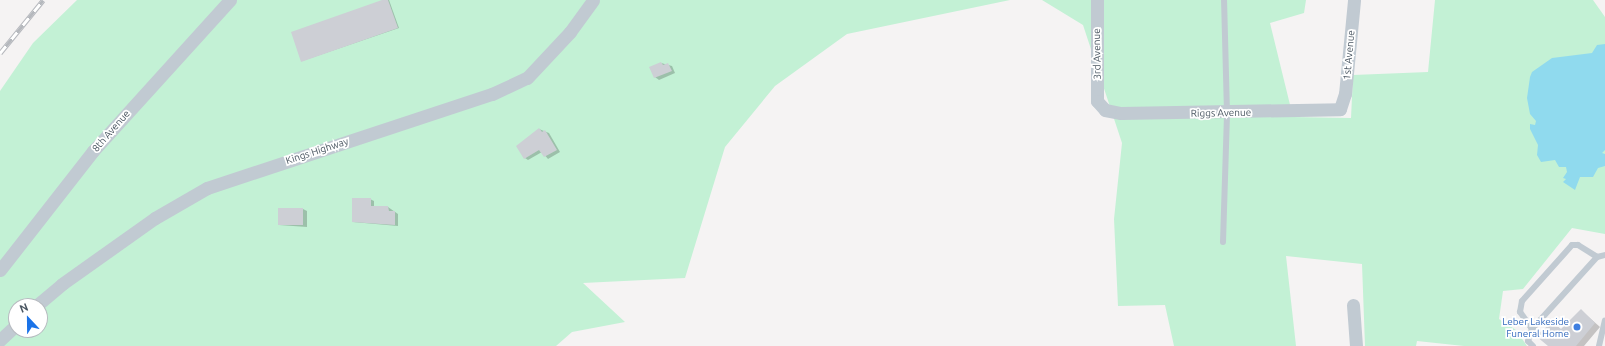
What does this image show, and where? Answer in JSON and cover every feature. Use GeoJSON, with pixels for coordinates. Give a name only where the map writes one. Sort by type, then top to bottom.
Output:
{"type":"FeatureCollection","features":[{"type":"Feature","properties":{"kind":"street","name":"8th Avenue"},"geometry":{"type":"LineString","coordinates":[[0,270],[93,151],[197,33],[230,0]]}},
{"type":"Feature","properties":{"kind":"street","name":"Kings Highway"},"geometry":{"type":"LineString","coordinates":[[45,298],[62,284],[155,218],[207,188],[492,94],[527,78],[570,32],[593,0]]}},
{"type":"Feature","properties":{"kind":"street","name":"3rd Avenue"},"geometry":{"type":"LineString","coordinates":[[1097,0],[1097,101],[1102,106]]}},
{"type":"Feature","properties":{"kind":"street","name":"1st Avenue"},"geometry":{"type":"LineString","coordinates":[[1341,108],[1345,94],[1354,0]]}},
{"type":"Feature","properties":{"kind":"street","name":"Riggs Avenue"},"geometry":{"type":"LineString","coordinates":[[1102,106],[1105,110],[1122,113],[1227,113],[1341,108]]}},
{"type":"Feature","properties":{"kind":"street"},"geometry":{"type":"LineString","coordinates":[[1353,305],[1356,346]]}},
{"type":"Feature","properties":{"kind":"street"},"geometry":{"type":"LineString","coordinates":[[0,340],[8,332]]}},
{"type":"Feature","properties":{"kind":"lane"},"geometry":{"type":"LineString","coordinates":[[1223,242],[1227,113],[1224,0]]}},
{"type":"Feature","properties":{"kind":"lane"},"geometry":{"type":"LineString","coordinates":[[1532,329],[1523,317],[1519,307],[1569,247],[1578,245],[1597,257]]}},
{"type":"Feature","properties":{"kind":"lane"},"geometry":{"type":"LineString","coordinates":[[1533,346],[1528,341],[1532,329],[1597,257],[1605,255]]}},
{"type":"Feature","properties":{"kind":"lane"},"geometry":{"type":"LineString","coordinates":[[1599,346],[1605,321]]}},
{"type":"Feature","properties":{"kind":"green space"},"geometry":{"type":"Polygon","coordinates":[[[77,0],[1010,0],[847,34],[775,86],[725,147],[685,278],[583,283],[625,322],[572,332],[556,346],[0,346],[0,91],[33,43],[77,0]]]}},
{"type":"Feature","properties":{"kind":"green space"},"geometry":{"type":"Polygon","coordinates":[[[1042,0],[1306,0],[1304,13],[1270,23],[1293,117],[1351,118],[1353,75],[1428,72],[1435,0],[1593,0],[1605,17],[1605,234],[1572,228],[1523,289],[1503,291],[1499,319],[1516,330],[1527,346],[1464,346],[1417,341],[1416,346],[1365,346],[1362,264],[1286,256],[1296,346],[1174,346],[1165,305],[1118,306],[1114,219],[1122,143],[1083,25],[1042,0]]]}},
{"type":"Feature","properties":{"kind":"water"},"geometry":{"type":"Polygon","coordinates":[[[1605,44],[1605,150],[1602,153],[1605,154],[1605,166],[1598,168],[1593,177],[1580,177],[1575,190],[1563,182],[1566,179],[1563,178],[1567,172],[1566,167],[1559,167],[1555,160],[1541,162],[1537,155],[1538,145],[1530,129],[1530,124],[1535,125],[1536,121],[1530,114],[1527,98],[1530,77],[1532,72],[1552,58],[1592,53],[1597,45],[1605,44]]]}},
{"type":"Feature","properties":{"kind":"building"},"geometry":{"type":"Polygon","coordinates":[[[382,0],[388,0],[398,28],[301,62],[291,32],[382,0]]]}},
{"type":"Feature","properties":{"kind":"building"},"geometry":{"type":"Polygon","coordinates":[[[661,62],[663,65],[668,63],[672,71],[654,78],[649,67],[661,62]]]}},
{"type":"Feature","properties":{"kind":"building"},"geometry":{"type":"Polygon","coordinates":[[[539,128],[542,132],[545,130],[557,150],[544,157],[539,150],[524,159],[516,146],[539,128]]]}},
{"type":"Feature","properties":{"kind":"building"},"geometry":{"type":"Polygon","coordinates":[[[352,198],[371,198],[371,206],[388,206],[389,211],[395,211],[395,225],[352,222],[352,198]]]}},
{"type":"Feature","properties":{"kind":"building"},"geometry":{"type":"Polygon","coordinates":[[[278,208],[303,208],[303,225],[278,225],[278,208]]]}},
{"type":"Feature","properties":{"kind":"building","name":"Leber Lakeside Funeral Home"},"geometry":{"type":"Polygon","coordinates":[[[1581,309],[1595,323],[1576,346],[1548,346],[1536,336],[1552,322],[1561,329],[1581,309]]]}},
{"type":"Feature","properties":{"kind":"railway"},"geometry":{"type":"LineString","coordinates":[[0,53],[43,0]]}},
{"type":"Feature","properties":{"kind":"place","name":"Leber Lakeside Funeral Home"},"geometry":{"type":"Point","coordinates":[1577,327]}}]}
